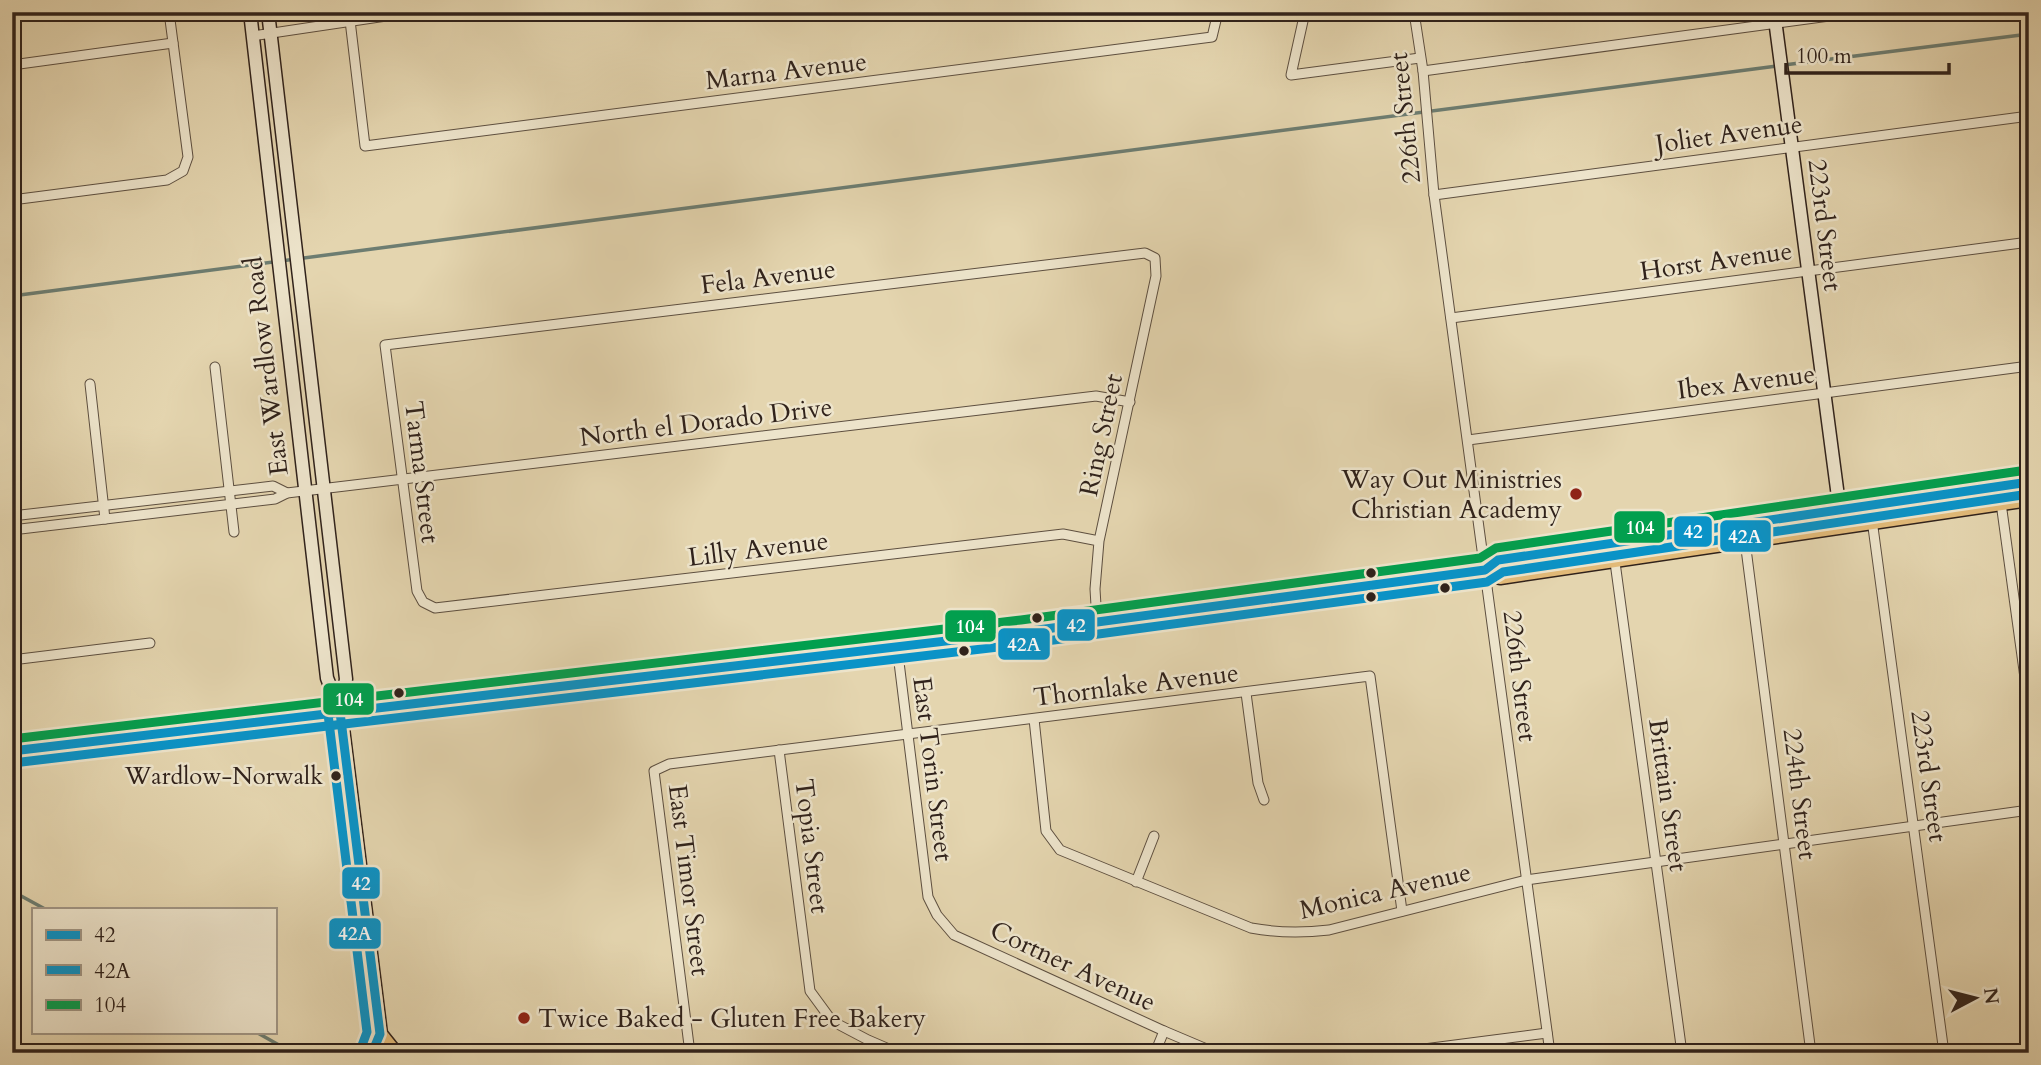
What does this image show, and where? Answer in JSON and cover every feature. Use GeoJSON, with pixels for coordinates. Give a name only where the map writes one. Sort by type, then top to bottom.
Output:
{"type":"FeatureCollection","features":[{"type":"Feature","properties":{"kind":"main road","name":"East Wardlow Road"},"geometry":{"type":"LineString","coordinates":[[250,12],[327,678],[340,712],[380,1034],[372,1053]]}},
{"type":"Feature","properties":{"kind":"main road","name":"East Wardlow Road"},"geometry":{"type":"LineString","coordinates":[[268,12],[346,679],[340,712]]}},
{"type":"Feature","properties":{"kind":"main road","name":"223rd Street"},"geometry":{"type":"LineString","coordinates":[[1775,18],[1842,527]]}},
{"type":"Feature","properties":{"kind":"main road"},"geometry":{"type":"LineString","coordinates":[[12,751],[1097,622],[1485,570],[1498,561],[2029,482]]}},
{"type":"Feature","properties":{"kind":"main road"},"geometry":{"type":"LineString","coordinates":[[1485,570],[1500,577],[2029,499]]}},
{"type":"Feature","properties":{"kind":"main road","name":"East Wardlow Road"},"geometry":{"type":"LineString","coordinates":[[380,1034],[393,1053]]}},
{"type":"Feature","properties":{"kind":"street"},"geometry":{"type":"LineString","coordinates":[[12,200],[167,180],[183,171],[188,157],[169,12]]}},
{"type":"Feature","properties":{"kind":"street"},"geometry":{"type":"LineString","coordinates":[[252,36],[350,16],[413,12]]}},
{"type":"Feature","properties":{"kind":"street","name":"Marna Avenue"},"geometry":{"type":"LineString","coordinates":[[350,16],[365,146],[1212,37],[1218,12]]}},
{"type":"Feature","properties":{"kind":"street"},"geometry":{"type":"LineString","coordinates":[[1305,12],[1291,75],[1420,58]]}},
{"type":"Feature","properties":{"kind":"street","name":"226th Street"},"geometry":{"type":"LineString","coordinates":[[1415,12],[1434,195],[1550,1053]]}},
{"type":"Feature","properties":{"kind":"street"},"geometry":{"type":"LineString","coordinates":[[1423,71],[1775,18],[1859,12]]}},
{"type":"Feature","properties":{"kind":"street"},"geometry":{"type":"LineString","coordinates":[[12,65],[173,43]]}},
{"type":"Feature","properties":{"kind":"street","name":"Joliet Avenue"},"geometry":{"type":"LineString","coordinates":[[1434,195],[2029,116]]}},
{"type":"Feature","properties":{"kind":"street","name":"Horst Avenue"},"geometry":{"type":"LineString","coordinates":[[1451,318],[2029,242]]}},
{"type":"Feature","properties":{"kind":"street","name":"Fela Avenue"},"geometry":{"type":"LineString","coordinates":[[386,345],[1145,253],[1155,258]]}},
{"type":"Feature","properties":{"kind":"street","name":"Ring Street"},"geometry":{"type":"LineString","coordinates":[[1097,622],[1095,589],[1099,541],[1156,275],[1155,258]]}},
{"type":"Feature","properties":{"kind":"street","name":"Tarma Street"},"geometry":{"type":"LineString","coordinates":[[386,345],[417,591],[423,602]]}},
{"type":"Feature","properties":{"kind":"street","name":"Ibex Avenue"},"geometry":{"type":"LineString","coordinates":[[1468,440],[2029,366]]}},
{"type":"Feature","properties":{"kind":"street"},"geometry":{"type":"LineString","coordinates":[[215,368],[234,532]]}},
{"type":"Feature","properties":{"kind":"street"},"geometry":{"type":"LineString","coordinates":[[90,384],[104,519]]}},
{"type":"Feature","properties":{"kind":"street","name":"North el Dorado Drive"},"geometry":{"type":"LineString","coordinates":[[12,530],[275,499],[287,493],[305,490],[1096,397],[1130,401]]}},
{"type":"Feature","properties":{"kind":"street","name":"North el Dorado Drive"},"geometry":{"type":"LineString","coordinates":[[12,516],[273,485],[287,493]]}},
{"type":"Feature","properties":{"kind":"street"},"geometry":{"type":"LineString","coordinates":[[173,497],[174,511]]}},
{"type":"Feature","properties":{"kind":"street"},"geometry":{"type":"LineString","coordinates":[[2001,503],[2029,707]]}},
{"type":"Feature","properties":{"kind":"street","name":"223rd Street"},"geometry":{"type":"LineString","coordinates":[[1870,505],[1944,1053]]}},
{"type":"Feature","properties":{"kind":"street","name":"Lilly Avenue"},"geometry":{"type":"LineString","coordinates":[[423,602],[435,608],[1063,534],[1099,541]]}},
{"type":"Feature","properties":{"kind":"street","name":"224th Street"},"geometry":{"type":"LineString","coordinates":[[1745,541],[1811,1053]]}},
{"type":"Feature","properties":{"kind":"street","name":"Brittain Street"},"geometry":{"type":"LineString","coordinates":[[1612,543],[1682,1053]]}},
{"type":"Feature","properties":{"kind":"street"},"geometry":{"type":"LineString","coordinates":[[12,660],[150,643]]}},
{"type":"Feature","properties":{"kind":"street","name":"East Torin Street"},"geometry":{"type":"LineString","coordinates":[[897,646],[928,897]]}},
{"type":"Feature","properties":{"kind":"street","name":"Thornlake Avenue"},"geometry":{"type":"LineString","coordinates":[[668,764],[1370,676],[1402,911]]}},
{"type":"Feature","properties":{"kind":"street"},"geometry":{"type":"LineString","coordinates":[[1246,692],[1258,783],[1264,800]]}},
{"type":"Feature","properties":{"kind":"street","name":"Monica Avenue"},"geometry":{"type":"LineString","coordinates":[[1034,719],[1046,831],[1059,850],[1251,928],[1275,933],[1329,930],[1526,880],[2029,810]]}},
{"type":"Feature","properties":{"kind":"street","name":"Topia Street"},"geometry":{"type":"LineString","coordinates":[[779,750],[810,991],[832,1021],[898,1053]]}},
{"type":"Feature","properties":{"kind":"street","name":"East Timor Street"},"geometry":{"type":"LineString","coordinates":[[668,764],[654,771],[690,1053]]}},
{"type":"Feature","properties":{"kind":"street"},"geometry":{"type":"LineString","coordinates":[[1136,882],[1154,836]]}},
{"type":"Feature","properties":{"kind":"street","name":"Cortner Avenue"},"geometry":{"type":"LineString","coordinates":[[928,897],[937,915],[954,934],[1216,1053]]}},
{"type":"Feature","properties":{"kind":"street"},"geometry":{"type":"LineString","coordinates":[[1155,1053],[1164,1031]]}},
{"type":"Feature","properties":{"kind":"street"},"geometry":{"type":"LineString","coordinates":[[1393,1053],[1547,1033]]}},
{"type":"Feature","properties":{"kind":"waterway"},"geometry":{"type":"LineString","coordinates":[[1784,65],[2029,34]]}},
{"type":"Feature","properties":{"kind":"waterway"},"geometry":{"type":"LineString","coordinates":[[12,296],[1777,66]]}},
{"type":"Feature","properties":{"kind":"waterway"},"geometry":{"type":"LineString","coordinates":[[12,891],[43,908]]}},
{"type":"Feature","properties":{"kind":"waterway"},"geometry":{"type":"LineString","coordinates":[[260,1034],[293,1053]]}},
{"type":"Feature","properties":{"kind":"transit line","name":"104"},"geometry":{"type":"LineString","coordinates":[[12,739],[1021,620],[1480,558],[1496,548],[2027,470]]}},
{"type":"Feature","properties":{"kind":"transit line","name":"42"},"geometry":{"type":"LineString","coordinates":[[12,751],[1023,632],[1485,570],[1498,560],[2029,482]]}},
{"type":"Feature","properties":{"kind":"transit line","name":"42A"},"geometry":{"type":"LineString","coordinates":[[13,763],[1024,644],[1487,582],[1503,572],[2029,494]]}},
{"type":"Feature","properties":{"kind":"transit line","name":"42"},"geometry":{"type":"LineString","coordinates":[[340,712],[380,1034],[372,1053]]}},
{"type":"Feature","properties":{"kind":"transit line","name":"42A"},"geometry":{"type":"LineString","coordinates":[[328,714],[367,1032],[361,1048]]}},
{"type":"Feature","properties":{"kind":"place","name":"Way Out Ministries Christian Academy"},"geometry":{"type":"Point","coordinates":[1576,494]}},
{"type":"Feature","properties":{"kind":"place","name":"Wardlow-Norwalk"},"geometry":{"type":"Point","coordinates":[336,776]}},
{"type":"Feature","properties":{"kind":"place","name":"Twice Baked - Gluten Free Bakery"},"geometry":{"type":"Point","coordinates":[524,1018]}}]}
